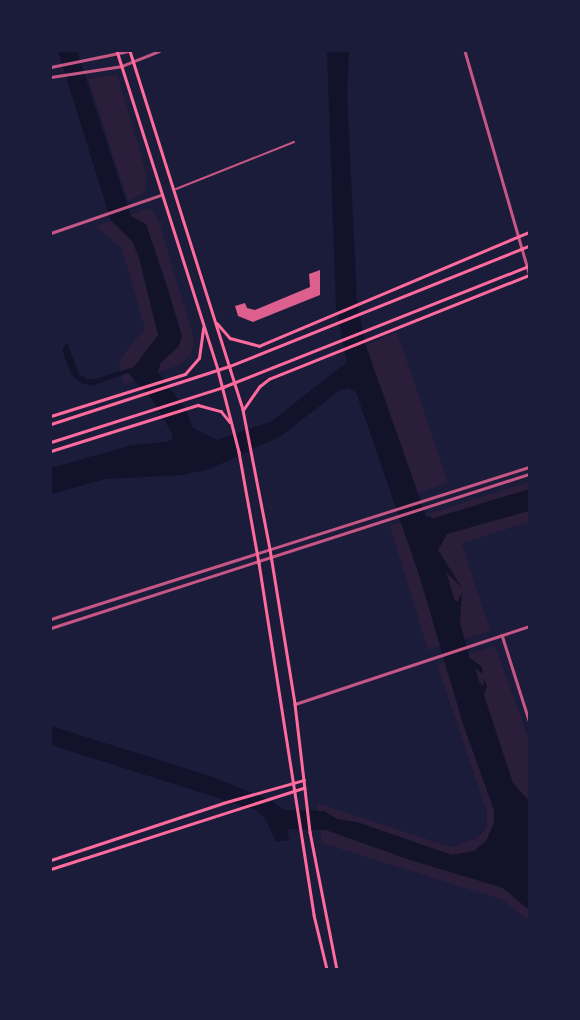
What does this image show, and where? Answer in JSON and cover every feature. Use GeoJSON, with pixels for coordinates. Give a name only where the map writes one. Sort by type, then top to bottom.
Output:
{"type":"FeatureCollection","features":[{"type":"Feature","properties":{"kind":"main road"},"geometry":{"type":"LineString","coordinates":[[130,51],[176,189],[247,426],[272,557],[295,704],[310,832],[337,969]]}},
{"type":"Feature","properties":{"kind":"main road"},"geometry":{"type":"LineString","coordinates":[[118,53],[218,370],[239,452],[260,563],[314,915],[327,969]]}},
{"type":"Feature","properties":{"kind":"main road"},"geometry":{"type":"LineString","coordinates":[[217,323],[240,343],[259,346],[529,232]]}},
{"type":"Feature","properties":{"kind":"main road"},"geometry":{"type":"LineString","coordinates":[[51,424],[230,366],[529,246]]}},
{"type":"Feature","properties":{"kind":"main road"},"geometry":{"type":"LineString","coordinates":[[51,442],[223,387],[528,266]]}},
{"type":"Feature","properties":{"kind":"main road"},"geometry":{"type":"LineString","coordinates":[[243,410],[260,386],[269,379],[529,274]]}},
{"type":"Feature","properties":{"kind":"main road"},"geometry":{"type":"LineString","coordinates":[[51,416],[168,380],[194,367],[203,347],[203,324]]}},
{"type":"Feature","properties":{"kind":"main road"},"geometry":{"type":"LineString","coordinates":[[51,451],[198,405],[220,411],[232,425]]}},
{"type":"Feature","properties":{"kind":"main road"},"geometry":{"type":"LineString","coordinates":[[51,860],[257,792],[304,780]]}},
{"type":"Feature","properties":{"kind":"main road"},"geometry":{"type":"LineString","coordinates":[[51,869],[305,788]]}},
{"type":"Feature","properties":{"kind":"street"},"geometry":{"type":"LineString","coordinates":[[51,67],[130,51]]}},
{"type":"Feature","properties":{"kind":"street"},"geometry":{"type":"LineString","coordinates":[[51,77],[122,66],[159,51]]}},
{"type":"Feature","properties":{"kind":"street"},"geometry":{"type":"LineString","coordinates":[[465,51],[529,274]]}},
{"type":"Feature","properties":{"kind":"street"},"geometry":{"type":"LineString","coordinates":[[176,189],[294,142]]}},
{"type":"Feature","properties":{"kind":"street"},"geometry":{"type":"LineString","coordinates":[[51,233],[161,195]]}},
{"type":"Feature","properties":{"kind":"street"},"geometry":{"type":"LineString","coordinates":[[51,620],[529,467]]}},
{"type":"Feature","properties":{"kind":"street"},"geometry":{"type":"LineString","coordinates":[[51,628],[260,563],[425,505],[529,474]]}},
{"type":"Feature","properties":{"kind":"street"},"geometry":{"type":"LineString","coordinates":[[295,704],[529,626]]}},
{"type":"Feature","properties":{"kind":"street"},"geometry":{"type":"LineString","coordinates":[[502,635],[529,720]]}},
{"type":"Feature","properties":{"kind":"shaded area"},"geometry":{"type":"Polygon","coordinates":[[[58,51],[77,51],[131,216],[146,224],[167,286],[182,336],[179,346],[161,363],[158,372],[186,410],[193,428],[217,440],[272,421],[347,362],[336,307],[327,51],[349,51],[347,96],[357,299],[365,344],[426,516],[434,518],[529,489],[529,511],[447,534],[438,550],[462,588],[446,572],[455,601],[458,601],[462,592],[460,624],[470,658],[482,667],[483,674],[475,668],[483,687],[484,678],[487,686],[484,695],[513,783],[529,801],[529,910],[503,888],[407,859],[326,830],[287,829],[289,840],[276,842],[265,818],[256,810],[51,745],[51,726],[213,777],[274,802],[283,810],[324,811],[337,819],[357,822],[452,855],[474,851],[486,841],[494,823],[494,810],[463,724],[420,578],[356,392],[348,388],[340,390],[281,436],[210,469],[183,475],[105,479],[51,494],[51,468],[132,445],[165,442],[171,440],[173,435],[152,399],[128,373],[92,386],[81,383],[71,374],[62,349],[67,343],[79,374],[87,379],[95,379],[134,367],[158,335],[139,258],[132,241],[111,221],[58,51]]]}},
{"type":"Feature","properties":{"kind":"shaded area"},"geometry":{"type":"Polygon","coordinates":[[[117,74],[147,176],[144,193],[128,201],[88,79],[117,74]]]}},
{"type":"Feature","properties":{"kind":"shaded area"},"geometry":{"type":"Polygon","coordinates":[[[150,208],[158,219],[194,339],[191,355],[179,365],[124,384],[119,367],[121,358],[145,328],[122,249],[96,226],[150,208]]]}},
{"type":"Feature","properties":{"kind":"shaded area"},"geometry":{"type":"Polygon","coordinates":[[[397,332],[448,483],[418,493],[366,345],[397,332]]]}},
{"type":"Feature","properties":{"kind":"shaded area"},"geometry":{"type":"Polygon","coordinates":[[[529,482],[529,522],[462,543],[490,631],[428,650],[390,526],[529,482]]]}},
{"type":"Feature","properties":{"kind":"shaded area"},"geometry":{"type":"Polygon","coordinates":[[[495,646],[529,740],[529,921],[503,900],[322,843],[317,803],[451,847],[477,838],[487,827],[486,809],[437,665],[495,646]]]}},
{"type":"Feature","properties":{"kind":"building"},"geometry":{"type":"Polygon","coordinates":[[[320,270],[320,295],[253,322],[238,316],[235,306],[245,303],[247,308],[255,310],[310,287],[309,274],[320,270]]]}}]}
